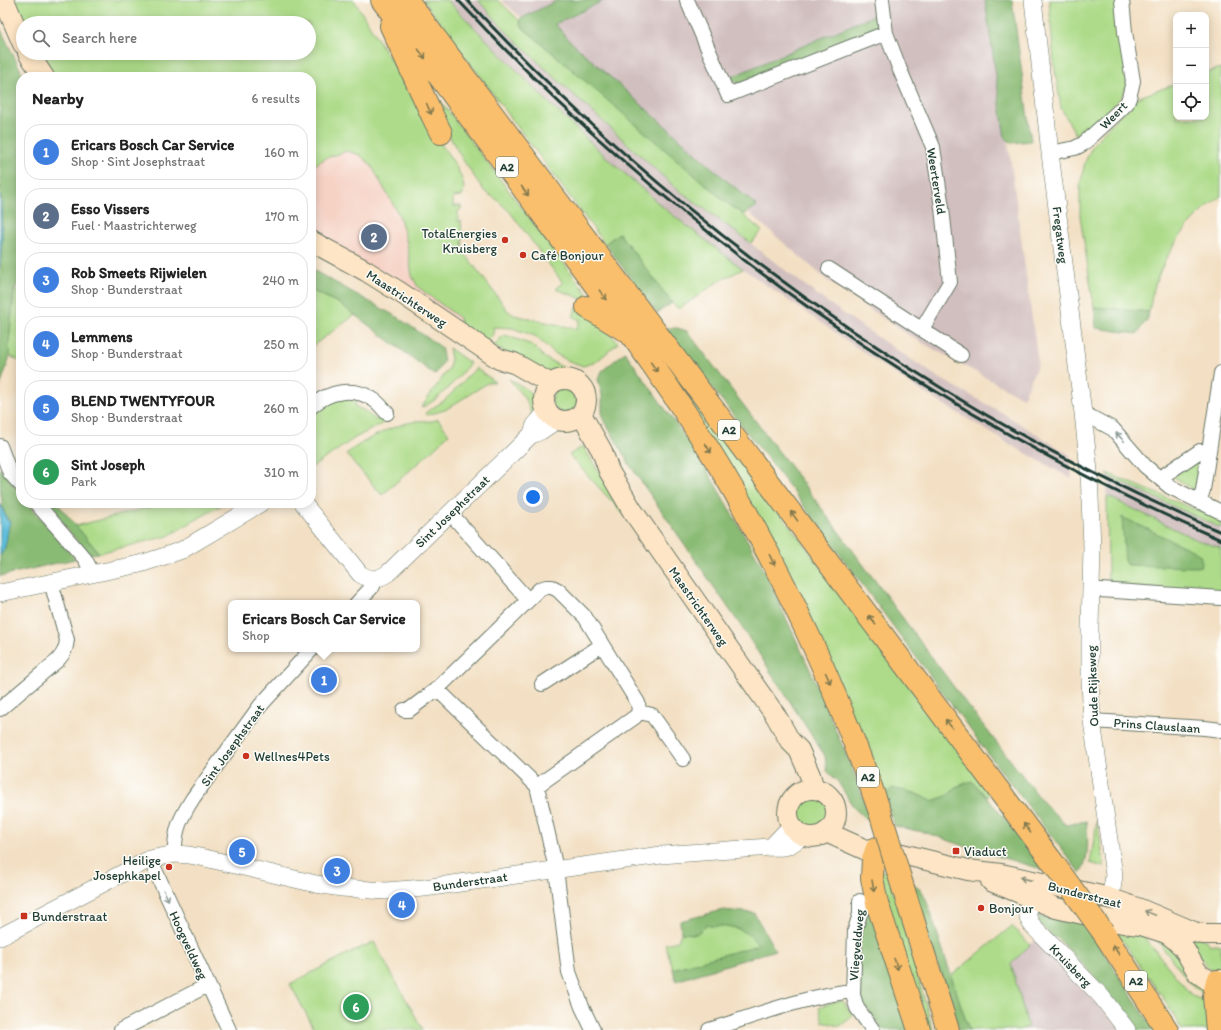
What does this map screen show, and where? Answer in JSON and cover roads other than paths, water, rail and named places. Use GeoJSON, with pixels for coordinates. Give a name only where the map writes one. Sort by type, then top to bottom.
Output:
{"type":"FeatureCollection","features":[{"type":"Feature","properties":{"kind":"highway","name":"A2"},"geometry":{"type":"LineString","coordinates":[[381,0],[406,61],[441,133]]}},
{"type":"Feature","properties":{"kind":"highway","name":"A2"},"geometry":{"type":"LineString","coordinates":[[381,0],[632,334],[710,452],[770,556],[791,597],[832,688],[866,770],[948,1030]]}},
{"type":"Feature","properties":{"kind":"highway","name":"A2"},"geometry":{"type":"LineString","coordinates":[[407,0],[1051,860],[1103,932],[1167,1030]]}},
{"type":"Feature","properties":{"kind":"highway","name":"A2"},"geometry":{"type":"LineString","coordinates":[[587,307],[632,334]]}},
{"type":"Feature","properties":{"kind":"highway"},"geometry":{"type":"LineString","coordinates":[[878,848],[872,865],[872,878],[877,903],[919,1030]]}},
{"type":"Feature","properties":{"kind":"highway"},"geometry":{"type":"LineString","coordinates":[[1217,1030],[1214,996],[1219,980]]}},
{"type":"Feature","properties":{"kind":"main road"},"geometry":{"type":"LineString","coordinates":[[4,0],[16,28]]}},
{"type":"Feature","properties":{"kind":"main road"},"geometry":{"type":"LineString","coordinates":[[33,60],[41,72]]}},
{"type":"Feature","properties":{"kind":"main road","name":"Maastrichterweg"},"geometry":{"type":"LineString","coordinates":[[316,244],[383,282],[499,359],[514,363],[558,407],[594,456],[609,471],[632,510],[759,692],[790,741],[799,750],[810,775],[807,791]]}},
{"type":"Feature","properties":{"kind":"main road"},"geometry":{"type":"LineString","coordinates":[[807,791],[824,792],[831,798],[836,807],[831,825],[815,837],[798,830],[789,816],[789,806],[794,797],[807,791]]}},
{"type":"Feature","properties":{"kind":"main road","name":"Bunderstraat"},"geometry":{"type":"LineString","coordinates":[[831,825],[866,850],[878,848],[968,870],[1001,874],[1106,897],[1140,909],[1198,934],[1221,934]]}},
{"type":"Feature","properties":{"kind":"main road","name":"Bunderstraat"},"geometry":{"type":"LineString","coordinates":[[968,870],[996,884],[1064,910],[1156,929],[1172,937],[1186,951],[1198,973],[1208,980],[1219,980]]}},
{"type":"Feature","properties":{"kind":"main road"},"geometry":{"type":"LineString","coordinates":[[1032,898],[1050,896],[1093,907],[1099,905],[1106,897]]}},
{"type":"Feature","properties":{"kind":"street"},"geometry":{"type":"LineString","coordinates":[[687,0],[728,95],[886,33]]}},
{"type":"Feature","properties":{"kind":"street","name":"Weerterveld"},"geometry":{"type":"LineString","coordinates":[[882,0],[886,33],[933,147],[942,208],[950,282],[922,329]]}},
{"type":"Feature","properties":{"kind":"street","name":"Fregatweg"},"geometry":{"type":"LineString","coordinates":[[1033,0],[1089,471]]}},
{"type":"Feature","properties":{"kind":"street","name":"Weert"},"geometry":{"type":"LineString","coordinates":[[1050,153],[1075,148],[1083,144],[1127,103],[1133,81],[1125,32],[1122,0]]}},
{"type":"Feature","properties":{"kind":"street"},"geometry":{"type":"LineString","coordinates":[[829,269],[961,355]]}},
{"type":"Feature","properties":{"kind":"street"},"geometry":{"type":"LineString","coordinates":[[1199,502],[1203,490],[1221,373]]}},
{"type":"Feature","properties":{"kind":"street"},"geometry":{"type":"LineString","coordinates":[[316,403],[323,397],[334,393],[350,392],[362,394],[375,400],[387,414]]}},
{"type":"Feature","properties":{"kind":"street","name":"Sint Josephstraat"},"geometry":{"type":"LineString","coordinates":[[360,600],[373,586],[375,580],[388,574],[531,435],[535,424],[558,407]]}},
{"type":"Feature","properties":{"kind":"street"},"geometry":{"type":"LineString","coordinates":[[1083,413],[1113,429],[1145,466],[1170,487],[1221,512]]}},
{"type":"Feature","properties":{"kind":"street"},"geometry":{"type":"LineString","coordinates":[[0,446],[10,473],[16,480]]}},
{"type":"Feature","properties":{"kind":"street"},"geometry":{"type":"LineString","coordinates":[[1160,478],[1200,451],[1208,452]]}},
{"type":"Feature","properties":{"kind":"street","name":"Oude Rijksweg"},"geometry":{"type":"LineString","coordinates":[[1089,471],[1092,518],[1092,592],[1090,628],[1092,721],[1114,875],[1112,889],[1106,897]]}},
{"type":"Feature","properties":{"kind":"street"},"geometry":{"type":"LineString","coordinates":[[40,508],[85,559],[93,574]]}},
{"type":"Feature","properties":{"kind":"street"},"geometry":{"type":"LineString","coordinates":[[0,593],[140,564],[182,550],[253,508]]}},
{"type":"Feature","properties":{"kind":"street"},"geometry":{"type":"LineString","coordinates":[[307,508],[360,574],[366,578],[375,580]]}},
{"type":"Feature","properties":{"kind":"street"},"geometry":{"type":"LineString","coordinates":[[450,513],[528,600]]}},
{"type":"Feature","properties":{"kind":"street"},"geometry":{"type":"LineString","coordinates":[[0,709],[64,654],[67,640],[51,582]]}},
{"type":"Feature","properties":{"kind":"street"},"geometry":{"type":"LineString","coordinates":[[404,710],[409,710],[437,689],[540,589],[552,587],[558,590],[585,617],[638,703],[639,712],[635,717],[537,786]]}},
{"type":"Feature","properties":{"kind":"street"},"geometry":{"type":"LineString","coordinates":[[1092,592],[1100,590],[1221,598]]}},
{"type":"Feature","properties":{"kind":"street"},"geometry":{"type":"LineString","coordinates":[[542,684],[602,644]]}},
{"type":"Feature","properties":{"kind":"street","name":"Sint Josephstraat"},"geometry":{"type":"LineString","coordinates":[[175,854],[175,837],[184,812],[260,706],[309,652]]}},
{"type":"Feature","properties":{"kind":"street"},"geometry":{"type":"LineString","coordinates":[[437,689],[537,786],[556,869],[569,972],[582,1007],[593,1030]]}},
{"type":"Feature","properties":{"kind":"street"},"geometry":{"type":"LineString","coordinates":[[639,712],[652,715],[683,759]]}},
{"type":"Feature","properties":{"kind":"street","name":"Prins Clauslaan"},"geometry":{"type":"LineString","coordinates":[[1092,721],[1221,730]]}},
{"type":"Feature","properties":{"kind":"street","name":"Bunderstraat"},"geometry":{"type":"LineString","coordinates":[[0,937],[150,859],[175,854],[205,858],[316,884],[342,888],[379,890],[424,888],[661,855],[771,847],[798,830]]}},
{"type":"Feature","properties":{"kind":"street","name":"Hoogveldweg"},"geometry":{"type":"LineString","coordinates":[[150,859],[229,1030]]}},
{"type":"Feature","properties":{"kind":"street","name":"Kruisberg"},"geometry":{"type":"LineString","coordinates":[[1032,898],[1026,914],[1032,925],[1100,996],[1127,1030]]}},
{"type":"Feature","properties":{"kind":"street","name":"Vliegveldweg"},"geometry":{"type":"LineString","coordinates":[[860,901],[860,914],[855,930],[852,991],[853,999],[857,1008],[873,1030]]}},
{"type":"Feature","properties":{"kind":"street"},"geometry":{"type":"LineString","coordinates":[[121,1030],[208,985]]}},
{"type":"Feature","properties":{"kind":"street"},"geometry":{"type":"LineString","coordinates":[[710,1030],[778,1008],[828,995],[852,991]]}},
{"type":"Feature","properties":{"kind":"water"},"geometry":{"type":"Polygon","coordinates":[[[0,194],[2,241],[0,267],[0,194]]]}},
{"type":"Feature","properties":{"kind":"water"},"geometry":{"type":"Polygon","coordinates":[[[0,503],[7,520],[10,522],[6,544],[0,556],[0,503]]]}},
{"type":"Feature","properties":{"kind":"railway"},"geometry":{"type":"LineString","coordinates":[[458,0],[540,84],[627,164],[718,239],[812,310],[909,375],[1010,435],[1114,490],[1221,540]]}},
{"type":"Feature","properties":{"kind":"railway"},"geometry":{"type":"LineString","coordinates":[[467,0],[521,56],[578,111],[636,163],[696,214],[821,308],[885,352],[984,414],[1118,485],[1221,532]]}},
{"type":"Feature","properties":{"kind":"place","name":"Esso Vissers"},"geometry":{"type":"Point","coordinates":[374,237]}},
{"type":"Feature","properties":{"kind":"place","name":"TotalEnergies Kruisberg"},"geometry":{"type":"Point","coordinates":[505,240]}},
{"type":"Feature","properties":{"kind":"place","name":"Café Bonjour"},"geometry":{"type":"Point","coordinates":[523,255]}},
{"type":"Feature","properties":{"kind":"place","name":"Ericars Bosch Car Service"},"geometry":{"type":"Point","coordinates":[324,680]}},
{"type":"Feature","properties":{"kind":"place","name":"Wellnes4Pets"},"geometry":{"type":"Point","coordinates":[246,756]}},
{"type":"Feature","properties":{"kind":"place","name":"Viaduct"},"geometry":{"type":"Point","coordinates":[956,851]}},
{"type":"Feature","properties":{"kind":"place","name":"BLEND TWENTYFOUR"},"geometry":{"type":"Point","coordinates":[242,852]}},
{"type":"Feature","properties":{"kind":"place","name":"Heilige Josephkapel"},"geometry":{"type":"Point","coordinates":[169,867]}},
{"type":"Feature","properties":{"kind":"place","name":"Rob Smeets Rijwielen"},"geometry":{"type":"Point","coordinates":[337,871]}},
{"type":"Feature","properties":{"kind":"place","name":"Lemmens"},"geometry":{"type":"Point","coordinates":[402,905]}},
{"type":"Feature","properties":{"kind":"place","name":"Bonjour"},"geometry":{"type":"Point","coordinates":[981,908]}},
{"type":"Feature","properties":{"kind":"place","name":"Bunderstraat"},"geometry":{"type":"Point","coordinates":[24,916]}},
{"type":"Feature","properties":{"kind":"place","name":"Sint Joseph"},"geometry":{"type":"Point","coordinates":[356,1007]}}]}
